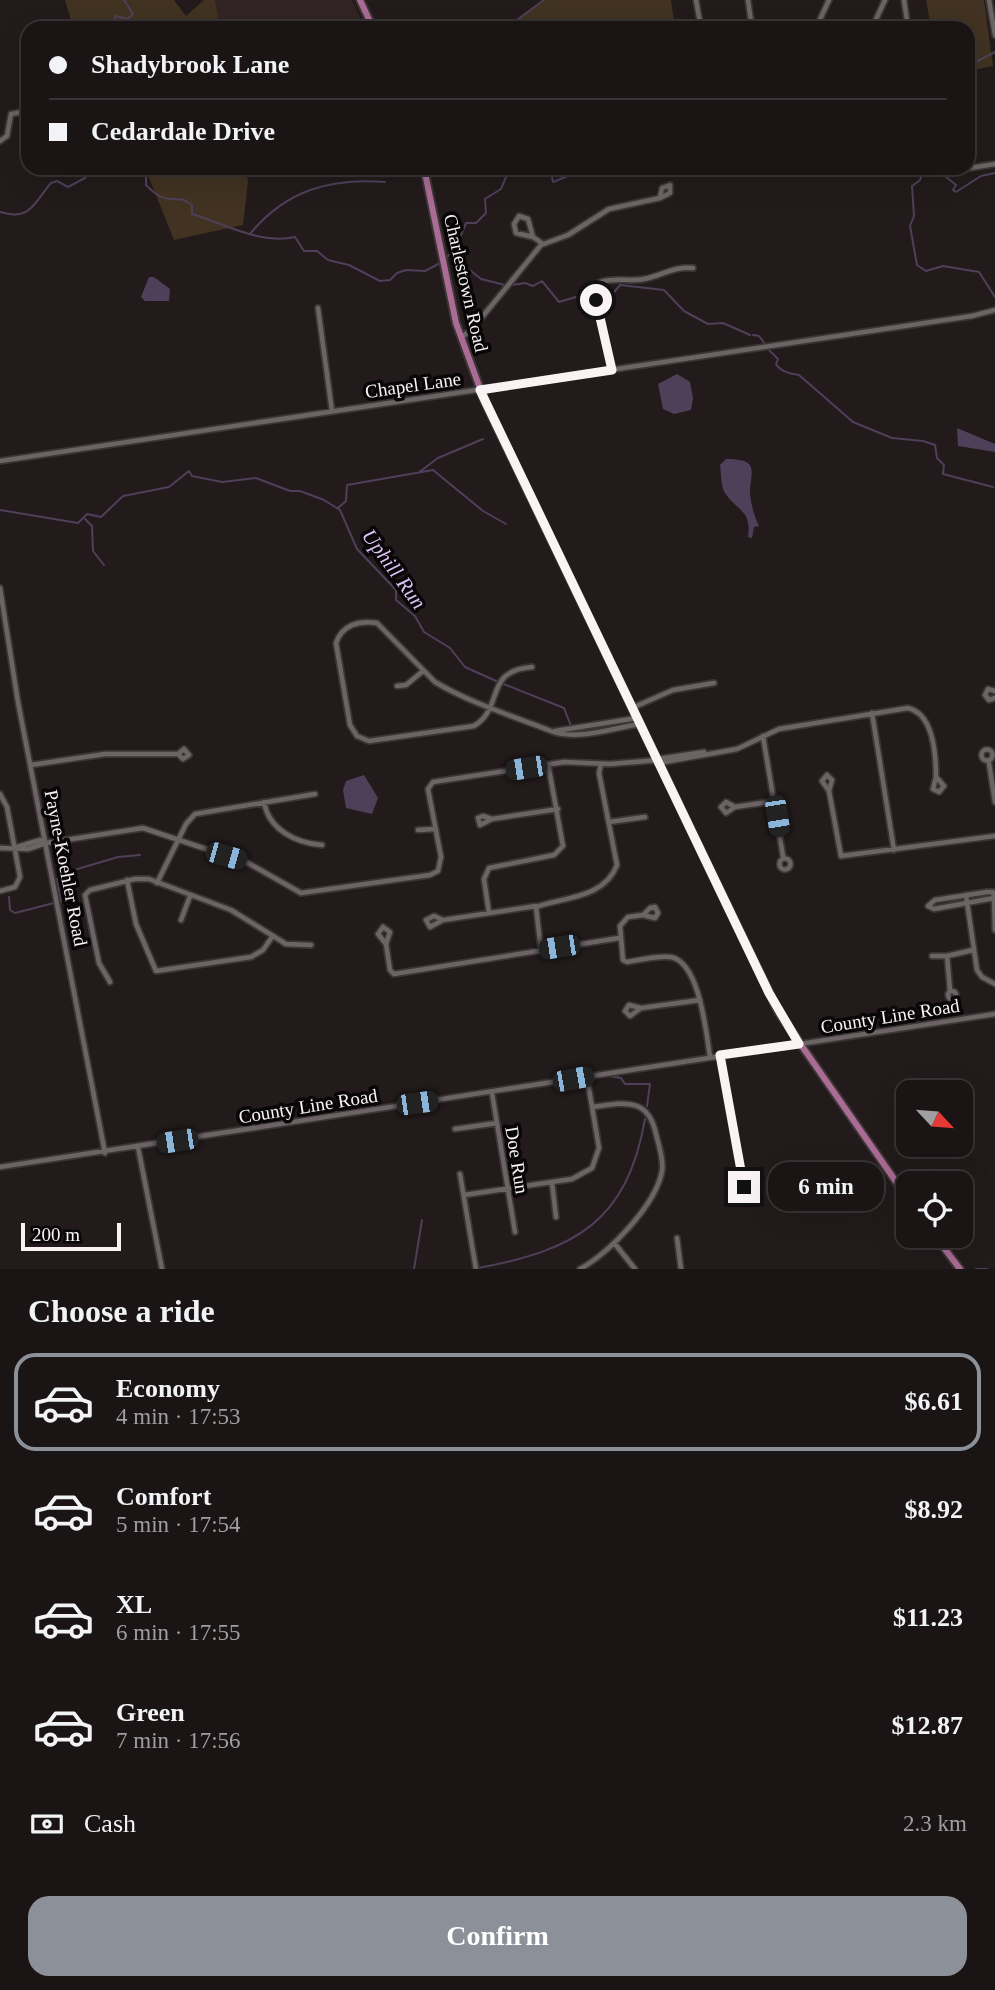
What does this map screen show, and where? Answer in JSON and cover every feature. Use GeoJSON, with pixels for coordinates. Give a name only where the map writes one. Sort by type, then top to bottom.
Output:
{"type":"FeatureCollection","features":[{"type":"Feature","properties":{"kind":"main road"},"geometry":{"type":"LineString","coordinates":[[360,0],[370,21]]}},
{"type":"Feature","properties":{"kind":"main road","name":"Charlestown Road"},"geometry":{"type":"LineString","coordinates":[[425,175],[460,338],[480,390],[769,993],[799,1044],[896,1182]]}},
{"type":"Feature","properties":{"kind":"main road"},"geometry":{"type":"LineString","coordinates":[[944,1248],[960,1269]]}},
{"type":"Feature","properties":{"kind":"street"},"geometry":{"type":"LineString","coordinates":[[696,0],[700,21]]}},
{"type":"Feature","properties":{"kind":"street"},"geometry":{"type":"LineString","coordinates":[[748,0],[751,21]]}},
{"type":"Feature","properties":{"kind":"street"},"geometry":{"type":"LineString","coordinates":[[819,21],[829,0]]}},
{"type":"Feature","properties":{"kind":"street"},"geometry":{"type":"LineString","coordinates":[[875,21],[885,0]]}},
{"type":"Feature","properties":{"kind":"street"},"geometry":{"type":"LineString","coordinates":[[904,0],[907,21]]}},
{"type":"Feature","properties":{"kind":"street"},"geometry":{"type":"LineString","coordinates":[[989,0],[995,35]]}},
{"type":"Feature","properties":{"kind":"street"},"geometry":{"type":"LineString","coordinates":[[0,141],[7,136],[11,114],[21,112]]}},
{"type":"Feature","properties":{"kind":"street"},"geometry":{"type":"LineString","coordinates":[[975,167],[995,164]]}},
{"type":"Feature","properties":{"kind":"street"},"geometry":{"type":"LineString","coordinates":[[460,338],[474,327],[543,244],[568,235],[609,209],[660,198]]}},
{"type":"Feature","properties":{"kind":"street"},"geometry":{"type":"LineString","coordinates":[[533,237],[527,218],[519,216],[514,224],[516,233],[533,237],[543,244]]}},
{"type":"Feature","properties":{"kind":"street"},"geometry":{"type":"LineString","coordinates":[[612,370],[595,284],[640,280],[674,269],[693,268]]}},
{"type":"Feature","properties":{"kind":"street"},"geometry":{"type":"LineString","coordinates":[[318,308],[332,411]]}},
{"type":"Feature","properties":{"kind":"street","name":"Chapel Lane"},"geometry":{"type":"LineString","coordinates":[[0,461],[948,320],[995,310]]}},
{"type":"Feature","properties":{"kind":"street","name":"Payne-Koehler Road"},"geometry":{"type":"LineString","coordinates":[[0,588],[105,1153]]}},
{"type":"Feature","properties":{"kind":"street"},"geometry":{"type":"LineString","coordinates":[[532,667],[507,672],[489,706],[481,722],[470,727],[373,741],[354,733],[336,651],[337,639],[344,629],[365,622],[381,625],[439,685],[489,706],[551,731],[575,734],[638,721]]}},
{"type":"Feature","properties":{"kind":"street"},"geometry":{"type":"LineString","coordinates":[[397,686],[406,685],[423,671]]}},
{"type":"Feature","properties":{"kind":"street"},"geometry":{"type":"LineString","coordinates":[[632,708],[673,690],[714,683]]}},
{"type":"Feature","properties":{"kind":"street"},"geometry":{"type":"LineString","coordinates":[[995,691],[988,689],[985,695],[989,700],[995,698]]}},
{"type":"Feature","properties":{"kind":"street"},"geometry":{"type":"LineString","coordinates":[[0,848],[41,847],[46,843],[139,827],[248,863],[297,892],[311,893],[438,871],[441,863],[428,789],[431,783],[548,764],[658,761],[716,753],[745,747],[779,729],[908,708],[923,716],[929,729],[936,777]]}},
{"type":"Feature","properties":{"kind":"street"},"geometry":{"type":"LineString","coordinates":[[872,713],[894,850]]}},
{"type":"Feature","properties":{"kind":"street"},"geometry":{"type":"LineString","coordinates":[[763,736],[783,856]]}},
{"type":"Feature","properties":{"kind":"street"},"geometry":{"type":"LineString","coordinates":[[31,765],[105,754],[178,754]]}},
{"type":"Feature","properties":{"kind":"street"},"geometry":{"type":"LineString","coordinates":[[989,763],[995,802]]}},
{"type":"Feature","properties":{"kind":"street"},"geometry":{"type":"LineString","coordinates":[[489,913],[484,879],[489,868],[554,855],[562,849],[564,839],[548,764]]}},
{"type":"Feature","properties":{"kind":"street"},"geometry":{"type":"LineString","coordinates":[[443,920],[578,898],[613,874],[617,862],[598,768],[601,764],[610,764]]}},
{"type":"Feature","properties":{"kind":"street"},"geometry":{"type":"LineString","coordinates":[[829,791],[839,855],[995,836]]}},
{"type":"Feature","properties":{"kind":"street"},"geometry":{"type":"LineString","coordinates":[[0,794],[6,801],[16,848],[19,880],[15,887],[0,891]]}},
{"type":"Feature","properties":{"kind":"street"},"geometry":{"type":"LineString","coordinates":[[158,883],[188,821],[195,814],[315,794]]}},
{"type":"Feature","properties":{"kind":"street"},"geometry":{"type":"LineString","coordinates":[[735,807],[775,801]]}},
{"type":"Feature","properties":{"kind":"street"},"geometry":{"type":"LineString","coordinates":[[264,802],[269,819],[279,828],[301,842],[322,845]]}},
{"type":"Feature","properties":{"kind":"street"},"geometry":{"type":"LineString","coordinates":[[492,819],[558,809]]}},
{"type":"Feature","properties":{"kind":"street"},"geometry":{"type":"LineString","coordinates":[[609,822],[645,817]]}},
{"type":"Feature","properties":{"kind":"street"},"geometry":{"type":"LineString","coordinates":[[418,831],[435,829]]}},
{"type":"Feature","properties":{"kind":"street"},"geometry":{"type":"LineString","coordinates":[[110,982],[99,963],[85,895],[90,890],[127,880],[145,878],[231,910],[290,946],[311,945]]}},
{"type":"Feature","properties":{"kind":"street"},"geometry":{"type":"LineString","coordinates":[[127,880],[136,924],[156,971],[255,956],[272,937]]}},
{"type":"Feature","properties":{"kind":"street"},"geometry":{"type":"LineString","coordinates":[[994,898],[934,909],[928,906],[932,901],[991,892],[994,898],[992,909],[995,930]]}},
{"type":"Feature","properties":{"kind":"street"},"geometry":{"type":"LineString","coordinates":[[965,895],[978,973],[995,984]]}},
{"type":"Feature","properties":{"kind":"street"},"geometry":{"type":"LineString","coordinates":[[181,920],[190,896]]}},
{"type":"Feature","properties":{"kind":"street"},"geometry":{"type":"LineString","coordinates":[[537,905],[535,909],[541,950]]}},
{"type":"Feature","properties":{"kind":"street"},"geometry":{"type":"LineString","coordinates":[[643,915],[623,921],[619,929],[625,962],[667,957],[681,962],[691,975],[699,1000],[710,1056]]}},
{"type":"Feature","properties":{"kind":"street"},"geometry":{"type":"LineString","coordinates":[[386,944],[390,970],[394,974],[619,938]]}},
{"type":"Feature","properties":{"kind":"street"},"geometry":{"type":"LineString","coordinates":[[932,956],[947,956],[973,950]]}},
{"type":"Feature","properties":{"kind":"street"},"geometry":{"type":"LineString","coordinates":[[947,956],[950,990]]}},
{"type":"Feature","properties":{"kind":"street"},"geometry":{"type":"LineString","coordinates":[[640,1008],[699,1000]]}},
{"type":"Feature","properties":{"kind":"street","name":"County Line Road"},"geometry":{"type":"LineString","coordinates":[[0,1167],[105,1153],[710,1056],[995,1014]]}},
{"type":"Feature","properties":{"kind":"street"},"geometry":{"type":"LineString","coordinates":[[720,1055],[744,1187]]}},
{"type":"Feature","properties":{"kind":"street"},"geometry":{"type":"LineString","coordinates":[[464,1195],[583,1176],[596,1161],[599,1148],[587,1077]]}},
{"type":"Feature","properties":{"kind":"street","name":"Doe Run"},"geometry":{"type":"LineString","coordinates":[[492,1093],[515,1233]]}},
{"type":"Feature","properties":{"kind":"street"},"geometry":{"type":"LineString","coordinates":[[580,1269],[615,1244],[656,1186],[663,1165],[653,1122],[647,1112],[626,1103],[593,1107]]}},
{"type":"Feature","properties":{"kind":"street"},"geometry":{"type":"LineString","coordinates":[[455,1129],[497,1123]]}},
{"type":"Feature","properties":{"kind":"street"},"geometry":{"type":"LineString","coordinates":[[138,1147],[162,1269]]}},
{"type":"Feature","properties":{"kind":"street"},"geometry":{"type":"LineString","coordinates":[[460,1174],[476,1269]]}},
{"type":"Feature","properties":{"kind":"street"},"geometry":{"type":"LineString","coordinates":[[551,1182],[556,1217]]}},
{"type":"Feature","properties":{"kind":"street"},"geometry":{"type":"LineString","coordinates":[[677,1238],[681,1269]]}},
{"type":"Feature","properties":{"kind":"street"},"geometry":{"type":"LineString","coordinates":[[615,1244],[635,1269]]}},
{"type":"Feature","properties":{"kind":"shaded area"},"geometry":{"type":"Polygon","coordinates":[[[65,0],[174,0],[186,16],[204,0],[215,0],[219,21],[71,21],[65,0]]]}},
{"type":"Feature","properties":{"kind":"shaded area"},"geometry":{"type":"Polygon","coordinates":[[[215,0],[352,0],[362,21],[219,21],[215,0]]]}},
{"type":"Feature","properties":{"kind":"shaded area"},"geometry":{"type":"Polygon","coordinates":[[[546,0],[671,0],[674,21],[514,21],[546,0]]]}},
{"type":"Feature","properties":{"kind":"shaded area"},"geometry":{"type":"Polygon","coordinates":[[[926,0],[984,0],[993,66],[975,70],[975,21],[930,21],[926,0]]]}},
{"type":"Feature","properties":{"kind":"shaded area"},"geometry":{"type":"Polygon","coordinates":[[[148,175],[246,175],[243,225],[174,240],[148,175]]]}},
{"type":"Feature","properties":{"kind":"shaded area"},"geometry":{"type":"Polygon","coordinates":[[[149,277],[154,277],[170,289],[169,301],[145,301],[141,297],[149,277]]]}},
{"type":"Feature","properties":{"kind":"shaded area"},"geometry":{"type":"Polygon","coordinates":[[[677,374],[690,382],[693,398],[691,410],[674,414],[663,409],[658,384],[677,374]]]}},
{"type":"Feature","properties":{"kind":"shaded area"},"geometry":{"type":"Polygon","coordinates":[[[957,428],[995,444],[995,452],[958,446],[957,428]]]}},
{"type":"Feature","properties":{"kind":"shaded area"},"geometry":{"type":"Polygon","coordinates":[[[726,459],[744,461],[751,467],[750,497],[759,526],[754,527],[752,538],[748,537],[746,516],[730,499],[722,484],[720,465],[726,459]]]}},
{"type":"Feature","properties":{"kind":"shaded area"},"geometry":{"type":"Polygon","coordinates":[[[364,775],[378,798],[372,814],[346,808],[343,790],[346,781],[364,775]]]}},
{"type":"Feature","properties":{"kind":"waterway"},"geometry":{"type":"LineString","coordinates":[[114,21],[116,16],[128,19],[133,14],[124,0]]}},
{"type":"Feature","properties":{"kind":"waterway"},"geometry":{"type":"LineString","coordinates":[[516,21],[544,0]]}},
{"type":"Feature","properties":{"kind":"waterway"},"geometry":{"type":"LineString","coordinates":[[975,62],[995,52]]}},
{"type":"Feature","properties":{"kind":"waterway"},"geometry":{"type":"LineString","coordinates":[[945,176],[956,185],[953,190],[956,192],[981,176],[995,173]]}},
{"type":"Feature","properties":{"kind":"waterway"},"geometry":{"type":"LineString","coordinates":[[0,212],[26,212],[51,183],[57,181],[68,187],[86,175]]}},
{"type":"Feature","properties":{"kind":"waterway"},"geometry":{"type":"LineString","coordinates":[[146,175],[146,185],[156,194],[167,199],[184,200],[192,205],[192,214],[256,236],[282,239],[295,237],[304,251],[317,251],[328,260],[349,265],[380,281],[390,280],[397,273],[406,270],[425,271],[442,262]]}},
{"type":"Feature","properties":{"kind":"waterway"},"geometry":{"type":"LineString","coordinates":[[446,258],[456,247],[466,223],[476,223],[486,213],[485,199],[501,189],[507,175]]}},
{"type":"Feature","properties":{"kind":"waterway"},"geometry":{"type":"LineString","coordinates":[[552,175],[553,182],[570,175]]}},
{"type":"Feature","properties":{"kind":"waterway"},"geometry":{"type":"LineString","coordinates":[[922,175],[912,186],[914,216],[910,226],[917,265],[926,271],[943,266],[979,272],[995,297]]}},
{"type":"Feature","properties":{"kind":"waterway"},"geometry":{"type":"LineString","coordinates":[[250,234],[279,207],[310,190],[346,182],[385,182]]}},
{"type":"Feature","properties":{"kind":"waterway"},"geometry":{"type":"LineString","coordinates":[[450,254],[481,279],[505,285]]}},
{"type":"Feature","properties":{"kind":"waterway"},"geometry":{"type":"LineString","coordinates":[[512,285],[525,283],[533,286],[542,281],[559,302],[576,297],[594,299]]}},
{"type":"Feature","properties":{"kind":"waterway"},"geometry":{"type":"LineString","coordinates":[[599,299],[611,296],[620,285],[664,290],[684,311],[708,324],[723,323],[750,335]]}},
{"type":"Feature","properties":{"kind":"waterway"},"geometry":{"type":"LineString","coordinates":[[753,335],[759,336],[765,344]]}},
{"type":"Feature","properties":{"kind":"waterway"},"geometry":{"type":"LineString","coordinates":[[768,349],[778,359],[776,364],[780,369],[799,375],[853,422],[892,438],[935,445],[937,458],[944,465],[943,474],[993,487]]}},
{"type":"Feature","properties":{"kind":"waterway"},"geometry":{"type":"LineString","coordinates":[[418,473],[438,458],[483,439]]}},
{"type":"Feature","properties":{"kind":"waterway"},"geometry":{"type":"LineString","coordinates":[[338,508],[346,501],[347,485],[433,470],[483,511],[506,524]]}},
{"type":"Feature","properties":{"kind":"waterway","name":"Uphill Run"},"geometry":{"type":"LineString","coordinates":[[0,510],[78,523],[87,514],[101,517],[123,496],[169,487],[189,471],[192,476],[222,482],[256,478],[290,491],[300,491],[324,500],[340,510],[357,549],[396,590],[396,600],[415,616],[424,632],[450,648],[465,667],[496,681]]}},
{"type":"Feature","properties":{"kind":"waterway"},"geometry":{"type":"LineString","coordinates":[[85,519],[92,526],[93,551],[104,565]]}},
{"type":"Feature","properties":{"kind":"waterway","name":"Uphill Run"},"geometry":{"type":"LineString","coordinates":[[501,683],[564,708],[571,726]]}},
{"type":"Feature","properties":{"kind":"waterway"},"geometry":{"type":"LineString","coordinates":[[61,902],[57,879],[64,873],[118,857],[140,855]]}},
{"type":"Feature","properties":{"kind":"waterway"},"geometry":{"type":"LineString","coordinates":[[9,897],[10,910],[15,913],[54,903]]}},
{"type":"Feature","properties":{"kind":"waterway"},"geometry":{"type":"LineString","coordinates":[[609,1076],[621,1078],[625,1084],[650,1084],[647,1106]]}},
{"type":"Feature","properties":{"kind":"waterway"},"geometry":{"type":"LineString","coordinates":[[478,1268],[542,1252],[569,1240],[591,1225],[610,1207],[625,1183],[637,1154],[645,1119]]}},
{"type":"Feature","properties":{"kind":"waterway"},"geometry":{"type":"LineString","coordinates":[[414,1269],[422,1220]]}},
{"type":"Feature","properties":{"kind":"waterway"},"geometry":{"type":"LineString","coordinates":[[976,1269],[987,1269]]}},
{"type":"Feature","properties":{"kind":"route"},"geometry":{"type":"LineString","coordinates":[[596,300],[612,370],[480,390],[769,993],[786,1027],[799,1044],[720,1055],[737,1161],[744,1187]]}}]}
